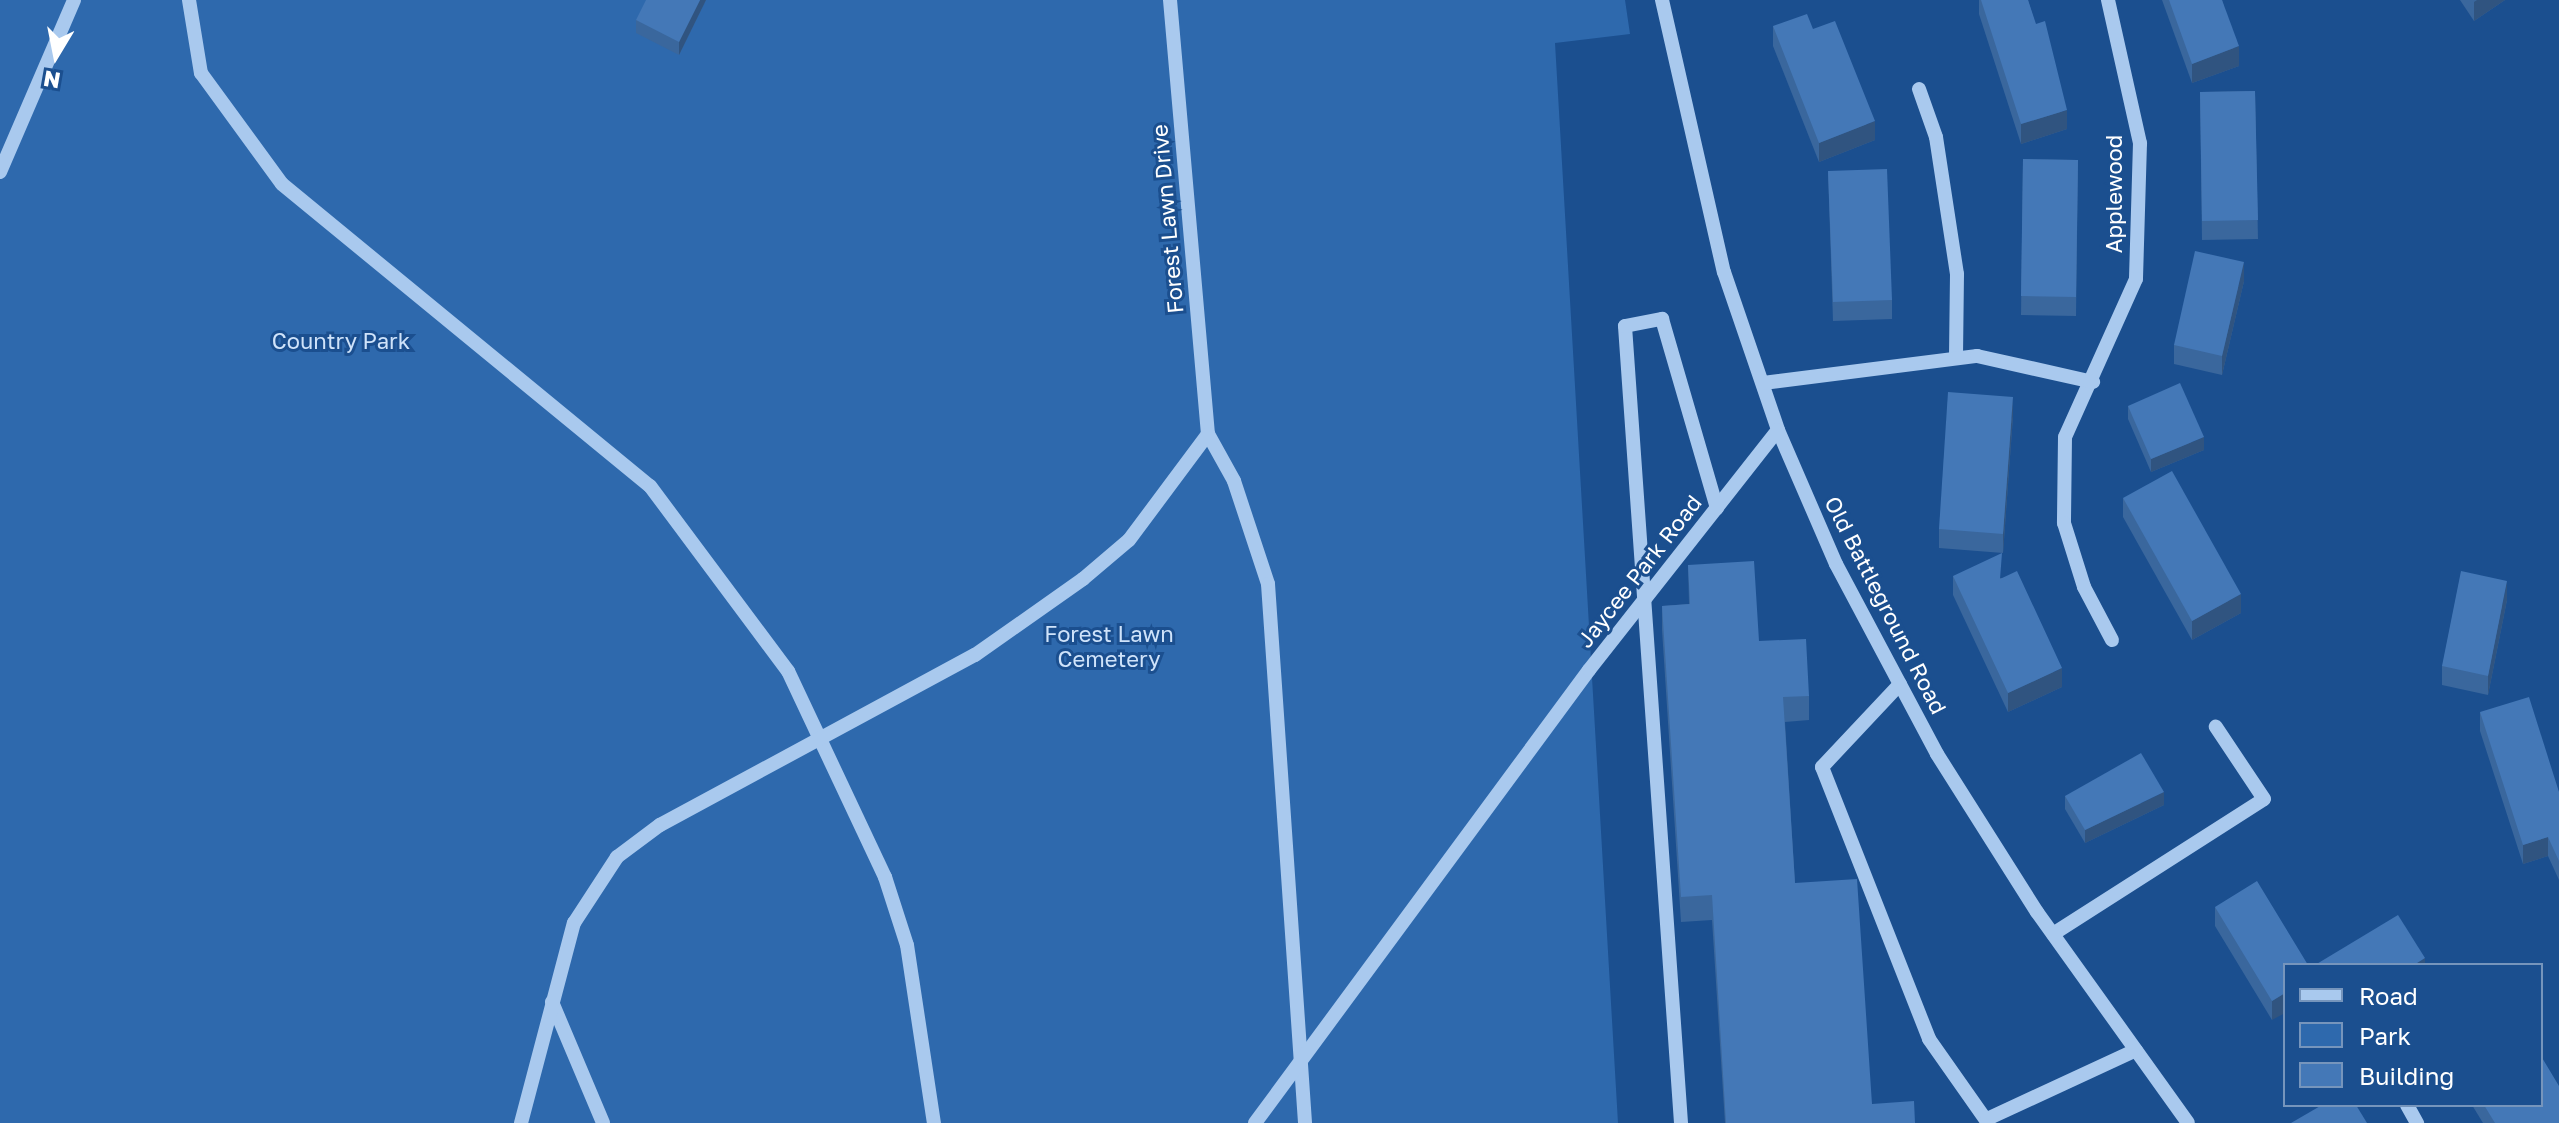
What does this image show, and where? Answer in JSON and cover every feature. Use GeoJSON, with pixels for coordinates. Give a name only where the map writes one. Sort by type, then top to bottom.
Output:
{"type":"FeatureCollection","features":[{"type":"Feature","properties":{"kind":"street"},"geometry":{"type":"LineString","coordinates":[[0,172],[74,0]]}},
{"type":"Feature","properties":{"kind":"street"},"geometry":{"type":"LineString","coordinates":[[189,0],[201,73],[282,184],[650,486],[788,671],[885,877],[907,945],[934,1123]]}},
{"type":"Feature","properties":{"kind":"street","name":"Forest Lawn Drive"},"geometry":{"type":"LineString","coordinates":[[1170,0],[1208,434]]}},
{"type":"Feature","properties":{"kind":"street","name":"Old Battleground Road"},"geometry":{"type":"LineString","coordinates":[[1662,0],[1724,272],[1778,430],[1836,564],[1900,684],[2053,934],[2188,1123]]}},
{"type":"Feature","properties":{"kind":"street","name":"Applewood"},"geometry":{"type":"LineString","coordinates":[[2108,0],[2140,143],[2136,279],[2093,382],[2065,437],[2064,523],[2084,587],[2112,640]]}},
{"type":"Feature","properties":{"kind":"street"},"geometry":{"type":"LineString","coordinates":[[1919,89],[1936,137],[1957,274],[1956,358]]}},
{"type":"Feature","properties":{"kind":"street"},"geometry":{"type":"LineString","coordinates":[[1681,1123],[1639,605],[1625,326],[1662,319],[1717,508]]}},
{"type":"Feature","properties":{"kind":"street"},"geometry":{"type":"LineString","coordinates":[[1763,383],[1977,356],[2093,382]]}},
{"type":"Feature","properties":{"kind":"street","name":"Jaycee Park Road"},"geometry":{"type":"LineString","coordinates":[[1255,1123],[1639,605],[1778,430]]}},
{"type":"Feature","properties":{"kind":"street"},"geometry":{"type":"LineString","coordinates":[[521,1123],[574,923],[617,857],[660,825],[824,742],[975,655],[1083,579],[1129,540],[1208,434],[1234,481],[1268,584],[1305,1123]]}},
{"type":"Feature","properties":{"kind":"street"},"geometry":{"type":"LineString","coordinates":[[1900,684],[1822,767],[1929,1039],[1987,1121],[2136,1050]]}},
{"type":"Feature","properties":{"kind":"street"},"geometry":{"type":"LineString","coordinates":[[2053,934],[2264,799],[2216,727]]}},
{"type":"Feature","properties":{"kind":"street"},"geometry":{"type":"LineString","coordinates":[[552,1001],[603,1123]]}},
{"type":"Feature","properties":{"kind":"green space","name":"Forest Lawn Cemetery"},"geometry":{"type":"Polygon","coordinates":[[[0,0],[1625,0],[1630,34],[1555,43],[1618,1123],[0,1123],[0,0]]]}},
{"type":"Feature","properties":{"kind":"building"},"geometry":{"type":"Polygon","coordinates":[[[646,0],[700,0],[679,42],[636,20],[646,0]]]}},
{"type":"Feature","properties":{"kind":"building"},"geometry":{"type":"Polygon","coordinates":[[[1981,0],[2028,0],[2036,24],[2045,21],[2067,110],[2021,124],[1981,0]]]}},
{"type":"Feature","properties":{"kind":"building"},"geometry":{"type":"Polygon","coordinates":[[[2169,0],[2222,0],[2239,46],[2192,64],[2169,0]]]}},
{"type":"Feature","properties":{"kind":"building"},"geometry":{"type":"Polygon","coordinates":[[[1807,14],[1813,29],[1835,21],[1875,121],[1819,143],[1773,26],[1807,14]]]}},
{"type":"Feature","properties":{"kind":"building"},"geometry":{"type":"Polygon","coordinates":[[[2255,91],[2258,220],[2202,221],[2200,92],[2255,91]]]}},
{"type":"Feature","properties":{"kind":"building"},"geometry":{"type":"Polygon","coordinates":[[[2023,159],[2078,160],[2076,297],[2021,296],[2023,159]]]}},
{"type":"Feature","properties":{"kind":"building"},"geometry":{"type":"Polygon","coordinates":[[[1887,169],[1892,300],[1833,302],[1828,171],[1887,169]]]}},
{"type":"Feature","properties":{"kind":"building"},"geometry":{"type":"Polygon","coordinates":[[[2195,251],[2244,262],[2222,356],[2174,345],[2195,251]]]}},
{"type":"Feature","properties":{"kind":"building"},"geometry":{"type":"Polygon","coordinates":[[[2180,383],[2204,437],[2151,459],[2128,406],[2180,383]]]}},
{"type":"Feature","properties":{"kind":"building"},"geometry":{"type":"Polygon","coordinates":[[[1948,392],[2013,397],[2003,534],[1939,529],[1948,392]]]}},
{"type":"Feature","properties":{"kind":"building"},"geometry":{"type":"Polygon","coordinates":[[[2172,471],[2241,594],[2192,621],[2123,498],[2172,471]]]}},
{"type":"Feature","properties":{"kind":"building"},"geometry":{"type":"Polygon","coordinates":[[[2002,553],[2000,579],[2017,571],[2062,668],[2008,693],[1953,576],[2002,553]]]}},
{"type":"Feature","properties":{"kind":"building"},"geometry":{"type":"Polygon","coordinates":[[[1754,561],[1759,641],[1806,639],[1809,696],[1783,697],[1795,883],[1857,879],[1872,1104],[1914,1101],[1915,1123],[1726,1123],[1712,895],[1681,897],[1662,606],[1690,604],[1688,565],[1754,561]]]}},
{"type":"Feature","properties":{"kind":"building"},"geometry":{"type":"Polygon","coordinates":[[[2461,571],[2507,581],[2488,676],[2442,666],[2461,571]]]}},
{"type":"Feature","properties":{"kind":"building"},"geometry":{"type":"Polygon","coordinates":[[[2529,697],[2559,792],[2559,861],[2548,837],[2523,845],[2480,712],[2529,697]]]}},
{"type":"Feature","properties":{"kind":"building"},"geometry":{"type":"Polygon","coordinates":[[[2141,753],[2164,792],[2085,830],[2065,796],[2141,753]]]}},
{"type":"Feature","properties":{"kind":"building"},"geometry":{"type":"Polygon","coordinates":[[[2257,881],[2307,963],[2283,963],[2283,994],[2272,1001],[2215,907],[2257,881]]]}},
{"type":"Feature","properties":{"kind":"building"},"geometry":{"type":"Polygon","coordinates":[[[2398,915],[2425,958],[2417,963],[2318,963],[2398,915]]]}},
{"type":"Feature","properties":{"kind":"building"},"geometry":{"type":"Polygon","coordinates":[[[2543,1059],[2559,1086],[2559,1123],[2495,1123],[2485,1107],[2543,1107],[2543,1059]]]}},
{"type":"Feature","properties":{"kind":"building"},"geometry":{"type":"Polygon","coordinates":[[[2319,1107],[2357,1107],[2367,1123],[2291,1123],[2319,1107]]]}},
{"type":"Feature","properties":{"kind":"park label","name":"Country Park"},"geometry":{"type":"Point","coordinates":[341,341]}}]}
